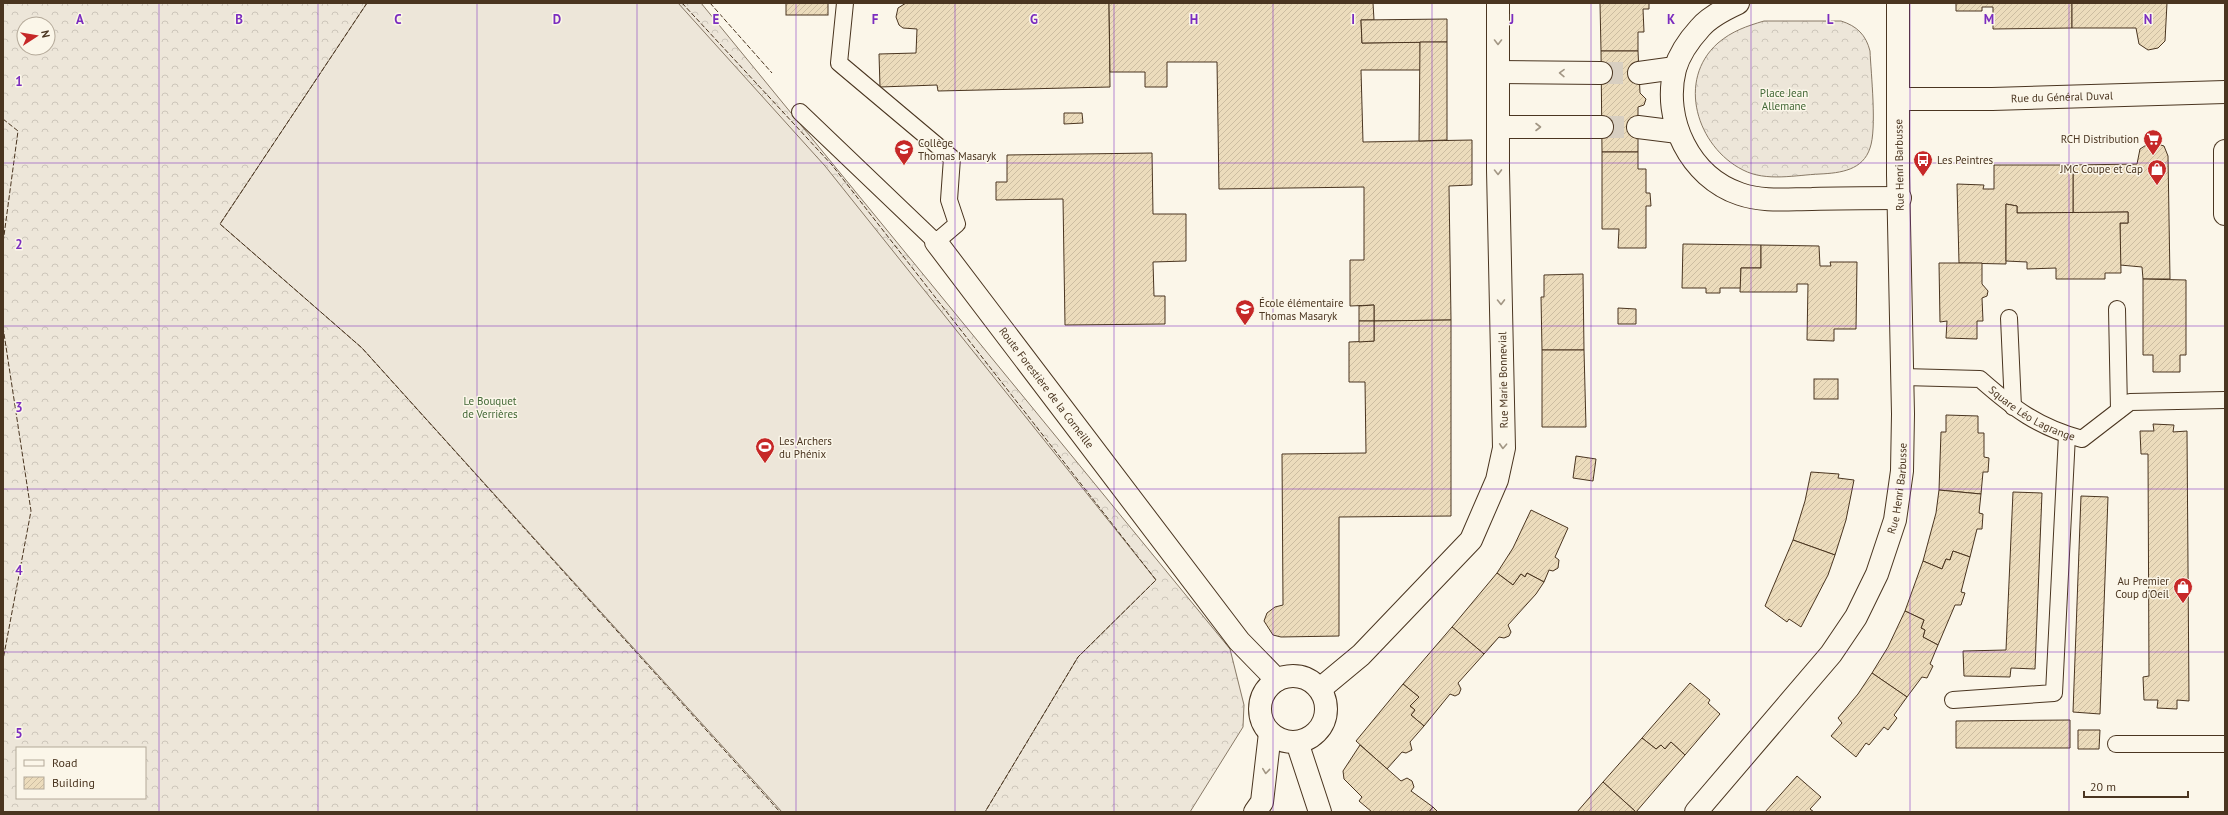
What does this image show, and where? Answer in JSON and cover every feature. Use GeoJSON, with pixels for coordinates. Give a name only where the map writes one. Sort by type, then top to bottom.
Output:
{"type":"FeatureCollection","features":[{"type":"Feature","properties":{"kind":"street","name":"Rue Marie Bonnevial"},"geometry":{"type":"LineString","coordinates":[[1320,689],[1361,655],[1471,540],[1497,480],[1504,448],[1498,3]]}},
{"type":"Feature","properties":{"kind":"street"},"geometry":{"type":"LineString","coordinates":[[1738,3],[1718,13],[1700,27],[1685,48],[1675,68],[1672,103],[1678,132],[1688,154],[1713,180],[1740,194],[1764,200],[1900,198]]}},
{"type":"Feature","properties":{"kind":"street","name":"Rue Henri Barbusse"},"geometry":{"type":"LineString","coordinates":[[1696,812],[1831,654],[1856,617],[1877,574],[1895,520],[1902,470],[1898,3]]}},
{"type":"Feature","properties":{"kind":"street"},"geometry":{"type":"LineString","coordinates":[[1639,73],[1675,68]]}},
{"type":"Feature","properties":{"kind":"street"},"geometry":{"type":"LineString","coordinates":[[1498,72],[1601,73]]}},
{"type":"Feature","properties":{"kind":"street","name":"Rue du Général Duval"},"geometry":{"type":"LineString","coordinates":[[1898,99],[1992,99],[2225,92]]}},
{"type":"Feature","properties":{"kind":"street"},"geometry":{"type":"LineString","coordinates":[[1499,127],[1602,127]]}},
{"type":"Feature","properties":{"kind":"street"},"geometry":{"type":"LineString","coordinates":[[1638,127],[1678,132]]}},
{"type":"Feature","properties":{"kind":"street"},"geometry":{"type":"LineString","coordinates":[[2225,151],[2225,214]]}},
{"type":"Feature","properties":{"kind":"street","name":"Route Forestière de la Corneille"},"geometry":{"type":"LineString","coordinates":[[936,242],[1239,641],[1277,680]]}},
{"type":"Feature","properties":{"kind":"street"},"geometry":{"type":"LineString","coordinates":[[1286,676],[1305,677],[1320,689],[1326,707],[1322,726],[1316,734],[1297,742],[1278,738],[1270,733],[1264,725],[1260,705],[1269,686],[1286,676]]}},
{"type":"Feature","properties":{"kind":"street"},"geometry":{"type":"LineString","coordinates":[[1255,812],[1262,802],[1270,733]]}},
{"type":"Feature","properties":{"kind":"street"},"geometry":{"type":"LineString","coordinates":[[1297,742],[1320,812]]}},
{"type":"Feature","properties":{"kind":"lane"},"geometry":{"type":"LineString","coordinates":[[845,3],[840,63],[952,158],[949,200],[957,224],[936,242]]}},
{"type":"Feature","properties":{"kind":"lane","name":"Route Forestière de la Corneille"},"geometry":{"type":"LineString","coordinates":[[800,112],[936,242]]}},
{"type":"Feature","properties":{"kind":"lane"},"geometry":{"type":"LineString","coordinates":[[2117,309],[2119,410]]}},
{"type":"Feature","properties":{"kind":"lane"},"geometry":{"type":"LineString","coordinates":[[2009,318],[2013,407]]}},
{"type":"Feature","properties":{"kind":"lane","name":"Square Léo Lagrange"},"geometry":{"type":"LineString","coordinates":[[1902,378],[1980,379],[2013,407],[2054,431],[2082,439],[2130,402],[2225,400]]}},
{"type":"Feature","properties":{"kind":"lane"},"geometry":{"type":"LineString","coordinates":[[1953,700],[2054,693],[2067,435]]}},
{"type":"Feature","properties":{"kind":"lane"},"geometry":{"type":"LineString","coordinates":[[2116,744],[2225,744]]}},
{"type":"Feature","properties":{"kind":"green space","name":"Le Bouquet de Verrières"},"geometry":{"type":"Polygon","coordinates":[[[3,3],[701,3],[1230,649],[1244,705],[1243,727],[1190,812],[3,812],[3,3]]]}},
{"type":"Feature","properties":{"kind":"green space","name":"Les Archers du Phénix"},"geometry":{"type":"Polygon","coordinates":[[[367,3],[678,3],[825,166],[1156,580],[1078,657],[985,812],[782,812],[362,348],[220,224],[367,3]]]}},
{"type":"Feature","properties":{"kind":"green space","name":"Place Jean Allemane"},"geometry":{"type":"Polygon","coordinates":[[[1764,21],[1841,21],[1856,28],[1866,40],[1870,51],[1873,128],[1870,148],[1867,155],[1857,166],[1836,173],[1781,177],[1761,176],[1743,170],[1727,159],[1714,146],[1704,129],[1698,112],[1695,93],[1698,75],[1705,58],[1718,43],[1740,29],[1764,21]]]}},
{"type":"Feature","properties":{"kind":"building"},"geometry":{"type":"Polygon","coordinates":[[[786,3],[828,3],[828,15],[786,15],[786,3]]]}},
{"type":"Feature","properties":{"kind":"building"},"geometry":{"type":"Polygon","coordinates":[[[906,3],[1109,3],[1110,87],[938,91],[937,85],[880,87],[879,54],[916,53],[917,29],[903,28],[899,25],[896,17],[898,8],[906,3]]]}},
{"type":"Feature","properties":{"kind":"building"},"geometry":{"type":"Polygon","coordinates":[[[1109,3],[1373,3],[1374,20],[1361,20],[1362,43],[1420,42],[1421,70],[1361,70],[1363,142],[1472,140],[1472,185],[1449,186],[1451,320],[1374,321],[1374,305],[1350,306],[1350,260],[1364,260],[1364,187],[1219,189],[1217,62],[1167,62],[1167,87],[1145,87],[1145,72],[1110,72],[1109,3]]]}},
{"type":"Feature","properties":{"kind":"building"},"geometry":{"type":"Polygon","coordinates":[[[1600,3],[1649,3],[1649,9],[1643,9],[1644,32],[1638,32],[1638,51],[1601,51],[1600,3]]]}},
{"type":"Feature","properties":{"kind":"building"},"geometry":{"type":"Polygon","coordinates":[[[1956,3],[2072,3],[2072,28],[1993,29],[1993,7],[1982,7],[1982,11],[1956,11],[1956,3]]]}},
{"type":"Feature","properties":{"kind":"building"},"geometry":{"type":"Polygon","coordinates":[[[2072,3],[2167,3],[2165,41],[2158,48],[2148,50],[2139,44],[2136,28],[2072,28],[2072,3]]]}},
{"type":"Feature","properties":{"kind":"building"},"geometry":{"type":"Polygon","coordinates":[[[1447,19],[1447,42],[1362,43],[1361,20],[1447,19]]]}},
{"type":"Feature","properties":{"kind":"building"},"geometry":{"type":"Polygon","coordinates":[[[1420,42],[1447,42],[1447,140],[1419,141],[1420,42]]]}},
{"type":"Feature","properties":{"kind":"building"},"geometry":{"type":"Polygon","coordinates":[[[1601,51],[1638,51],[1640,93],[1646,99],[1644,105],[1638,107],[1638,152],[1602,152],[1601,51]]]}},
{"type":"Feature","properties":{"kind":"building"},"geometry":{"type":"Polygon","coordinates":[[[1064,113],[1082,113],[1083,123],[1064,124],[1064,113]]]}},
{"type":"Feature","properties":{"kind":"building"},"geometry":{"type":"Polygon","coordinates":[[[2151,142],[2164,146],[2168,156],[2170,279],[2143,279],[2142,267],[2120,265],[2120,223],[2128,223],[2128,212],[2073,213],[2073,165],[2137,164],[2140,149],[2151,142]]]}},
{"type":"Feature","properties":{"kind":"building"},"geometry":{"type":"Polygon","coordinates":[[[1602,152],[1638,152],[1638,169],[1646,169],[1646,193],[1650,193],[1651,206],[1646,206],[1646,248],[1618,248],[1619,229],[1602,229],[1602,152]]]}},
{"type":"Feature","properties":{"kind":"building"},"geometry":{"type":"Polygon","coordinates":[[[1152,153],[1153,214],[1186,214],[1186,261],[1153,262],[1154,296],[1165,296],[1165,324],[1065,325],[1063,199],[996,200],[996,182],[1007,182],[1007,155],[1152,153]]]}},
{"type":"Feature","properties":{"kind":"building"},"geometry":{"type":"Polygon","coordinates":[[[1994,165],[2073,165],[2073,213],[2017,213],[2017,206],[2006,204],[2006,264],[1959,263],[1957,184],[1984,185],[1983,189],[1994,189],[1994,165]]]}},
{"type":"Feature","properties":{"kind":"building"},"geometry":{"type":"Polygon","coordinates":[[[2006,204],[2017,206],[2017,213],[2128,212],[2128,223],[2120,223],[2121,273],[2105,273],[2105,279],[2056,279],[2056,268],[2027,269],[2027,262],[2006,261],[2006,204]]]}},
{"type":"Feature","properties":{"kind":"building"},"geometry":{"type":"Polygon","coordinates":[[[1683,244],[1761,245],[1761,268],[1741,268],[1741,288],[1720,288],[1720,293],[1706,293],[1706,288],[1682,288],[1683,244]]]}},
{"type":"Feature","properties":{"kind":"building"},"geometry":{"type":"Polygon","coordinates":[[[1761,245],[1819,246],[1820,266],[1831,266],[1830,262],[1857,262],[1856,329],[1834,329],[1834,341],[1807,340],[1808,284],[1797,284],[1797,292],[1740,292],[1741,268],[1761,268],[1761,245]]]}},
{"type":"Feature","properties":{"kind":"building"},"geometry":{"type":"Polygon","coordinates":[[[1939,263],[1982,263],[1982,284],[1988,291],[1987,296],[1982,298],[1983,321],[1977,321],[1977,339],[1946,338],[1947,321],[1940,322],[1939,263]]]}},
{"type":"Feature","properties":{"kind":"building"},"geometry":{"type":"Polygon","coordinates":[[[1583,274],[1584,350],[1542,350],[1541,297],[1544,297],[1544,275],[1583,274]]]}},
{"type":"Feature","properties":{"kind":"building"},"geometry":{"type":"Polygon","coordinates":[[[2143,279],[2186,280],[2186,355],[2180,355],[2180,372],[2153,372],[2153,355],[2143,355],[2143,279]]]}},
{"type":"Feature","properties":{"kind":"building"},"geometry":{"type":"Polygon","coordinates":[[[1374,305],[1374,321],[1359,321],[1359,306],[1374,305]]]}},
{"type":"Feature","properties":{"kind":"building"},"geometry":{"type":"Polygon","coordinates":[[[1618,308],[1636,309],[1636,324],[1618,324],[1618,308]]]}},
{"type":"Feature","properties":{"kind":"building"},"geometry":{"type":"Polygon","coordinates":[[[1451,320],[1451,516],[1339,517],[1339,636],[1281,637],[1273,635],[1264,621],[1267,613],[1275,607],[1283,605],[1282,454],[1366,453],[1365,382],[1349,382],[1349,342],[1374,341],[1374,321],[1451,320]]]}},
{"type":"Feature","properties":{"kind":"building"},"geometry":{"type":"Polygon","coordinates":[[[1359,321],[1374,321],[1374,341],[1359,342],[1359,321]]]}},
{"type":"Feature","properties":{"kind":"building"},"geometry":{"type":"Polygon","coordinates":[[[1542,350],[1584,350],[1586,427],[1542,427],[1542,350]]]}},
{"type":"Feature","properties":{"kind":"building"},"geometry":{"type":"Polygon","coordinates":[[[1814,379],[1838,379],[1838,399],[1814,399],[1814,379]]]}},
{"type":"Feature","properties":{"kind":"building"},"geometry":{"type":"Polygon","coordinates":[[[1946,415],[1978,416],[1978,433],[1984,433],[1984,457],[1989,458],[1988,472],[1983,472],[1981,494],[1939,490],[1941,432],[1946,432],[1946,415]]]}},
{"type":"Feature","properties":{"kind":"building"},"geometry":{"type":"Polygon","coordinates":[[[2153,424],[2174,425],[2173,432],[2187,431],[2189,701],[2177,700],[2177,709],[2157,708],[2158,700],[2144,700],[2143,677],[2149,676],[2148,454],[2141,454],[2140,431],[2154,431],[2153,424]]]}},
{"type":"Feature","properties":{"kind":"building"},"geometry":{"type":"Polygon","coordinates":[[[1576,456],[1596,459],[1593,481],[1573,478],[1576,456]]]}},
{"type":"Feature","properties":{"kind":"building"},"geometry":{"type":"Polygon","coordinates":[[[1811,472],[1839,474],[1838,478],[1854,480],[1846,520],[1835,555],[1793,540],[1805,501],[1811,472]]]}},
{"type":"Feature","properties":{"kind":"building"},"geometry":{"type":"Polygon","coordinates":[[[1939,490],[1981,494],[1979,513],[1983,514],[1982,529],[1977,529],[1970,557],[1953,551],[1950,560],[1946,559],[1942,569],[1923,561],[1936,513],[1939,490]]]}},
{"type":"Feature","properties":{"kind":"building"},"geometry":{"type":"Polygon","coordinates":[[[2013,492],[2042,493],[2035,669],[2011,668],[2010,677],[1964,676],[1963,651],[2006,650],[2013,492]]]}},
{"type":"Feature","properties":{"kind":"building"},"geometry":{"type":"Polygon","coordinates":[[[2081,496],[2108,497],[2100,714],[2073,712],[2081,496]]]}},
{"type":"Feature","properties":{"kind":"building"},"geometry":{"type":"Polygon","coordinates":[[[1531,510],[1568,528],[1555,557],[1559,560],[1558,568],[1553,571],[1549,570],[1544,582],[1527,573],[1525,577],[1521,574],[1513,585],[1497,573],[1513,548],[1531,510]]]}},
{"type":"Feature","properties":{"kind":"building"},"geometry":{"type":"Polygon","coordinates":[[[1793,540],[1835,555],[1828,575],[1801,627],[1789,619],[1787,622],[1765,606],[1793,540]]]}},
{"type":"Feature","properties":{"kind":"building"},"geometry":{"type":"Polygon","coordinates":[[[1953,551],[1970,557],[1961,592],[1965,593],[1961,605],[1955,605],[1938,645],[1923,637],[1925,630],[1921,628],[1924,620],[1905,611],[1923,561],[1942,569],[1946,559],[1950,560],[1953,551]]]}},
{"type":"Feature","properties":{"kind":"building"},"geometry":{"type":"Polygon","coordinates":[[[1497,573],[1513,585],[1521,574],[1525,577],[1527,573],[1544,582],[1536,594],[1508,625],[1511,632],[1509,636],[1504,638],[1499,637],[1484,654],[1452,627],[1497,573]]]}},
{"type":"Feature","properties":{"kind":"building"},"geometry":{"type":"Polygon","coordinates":[[[1905,611],[1924,620],[1921,628],[1925,630],[1923,637],[1938,645],[1930,664],[1933,666],[1927,678],[1922,677],[1907,697],[1872,673],[1888,647],[1905,611]]]}},
{"type":"Feature","properties":{"kind":"building"},"geometry":{"type":"Polygon","coordinates":[[[1452,627],[1484,654],[1458,683],[1461,689],[1459,694],[1455,696],[1450,694],[1424,726],[1411,715],[1415,710],[1410,706],[1419,697],[1403,684],[1452,627]]]}},
{"type":"Feature","properties":{"kind":"building"},"geometry":{"type":"Polygon","coordinates":[[[1872,673],[1907,697],[1894,715],[1897,718],[1888,730],[1884,727],[1869,745],[1866,743],[1856,757],[1831,736],[1842,723],[1838,718],[1858,694],[1872,673]]]}},
{"type":"Feature","properties":{"kind":"building"},"geometry":{"type":"Polygon","coordinates":[[[1690,683],[1710,700],[1708,703],[1720,714],[1685,755],[1671,742],[1665,749],[1661,745],[1656,749],[1642,738],[1690,683]]]}},
{"type":"Feature","properties":{"kind":"building"},"geometry":{"type":"Polygon","coordinates":[[[1403,684],[1419,697],[1410,706],[1415,710],[1411,715],[1424,726],[1410,742],[1412,750],[1406,753],[1402,752],[1387,769],[1356,741],[1403,684]]]}},
{"type":"Feature","properties":{"kind":"building"},"geometry":{"type":"Polygon","coordinates":[[[2070,720],[2070,748],[1956,748],[1956,721],[2070,720]]]}},
{"type":"Feature","properties":{"kind":"building"},"geometry":{"type":"Polygon","coordinates":[[[2078,730],[2100,730],[2099,749],[2078,749],[2078,730]]]}},
{"type":"Feature","properties":{"kind":"building"},"geometry":{"type":"Polygon","coordinates":[[[1642,738],[1656,749],[1661,745],[1665,749],[1671,742],[1685,755],[1636,812],[1603,782],[1642,738]]]}},
{"type":"Feature","properties":{"kind":"building"},"geometry":{"type":"Polygon","coordinates":[[[1360,745],[1401,781],[1407,778],[1412,781],[1414,787],[1411,791],[1433,807],[1429,812],[1372,812],[1359,801],[1362,797],[1344,779],[1343,771],[1360,745]]]}},
{"type":"Feature","properties":{"kind":"building"},"geometry":{"type":"Polygon","coordinates":[[[1797,776],[1821,797],[1810,809],[1814,812],[1765,812],[1797,776]]]}},
{"type":"Feature","properties":{"kind":"building"},"geometry":{"type":"Polygon","coordinates":[[[1603,782],[1636,812],[1577,812],[1603,782]]]}},
{"type":"Feature","properties":{"kind":"building"},"geometry":{"type":"Polygon","coordinates":[[[1433,807],[1438,812],[1429,812],[1433,807]]]}},
{"type":"Feature","properties":{"kind":"tunnel"},"geometry":{"type":"LineString","coordinates":[[1601,73],[1639,73]]}},
{"type":"Feature","properties":{"kind":"tunnel"},"geometry":{"type":"LineString","coordinates":[[1602,127],[1638,127]]}},
{"type":"Feature","properties":{"kind":"fence"},"geometry":{"type":"LineString","coordinates":[[367,3],[220,224],[362,348],[780,812]]}},
{"type":"Feature","properties":{"kind":"fence"},"geometry":{"type":"LineString","coordinates":[[682,3],[832,165],[1156,580],[1078,657],[985,812]]}},
{"type":"Feature","properties":{"kind":"fence"},"geometry":{"type":"LineString","coordinates":[[710,3],[772,73]]}},
{"type":"Feature","properties":{"kind":"fence"},"geometry":{"type":"LineString","coordinates":[[3,119],[18,131],[3,243]]}},
{"type":"Feature","properties":{"kind":"fence"},"geometry":{"type":"LineString","coordinates":[[3,327],[31,511],[3,660]]}},
{"type":"Feature","properties":{"kind":"place","name":"RCH Distribution"},"geometry":{"type":"Point","coordinates":[2153,156]}},
{"type":"Feature","properties":{"kind":"place","name":"Collège Thomas Masaryk"},"geometry":{"type":"Point","coordinates":[904,166]}},
{"type":"Feature","properties":{"kind":"place","name":"Les Peintres"},"geometry":{"type":"Point","coordinates":[1923,177]}},
{"type":"Feature","properties":{"kind":"place","name":"JMC Coupe et Cap"},"geometry":{"type":"Point","coordinates":[2157,186]}},
{"type":"Feature","properties":{"kind":"place","name":"École élémentaire Thomas Masaryk"},"geometry":{"type":"Point","coordinates":[1245,326]}},
{"type":"Feature","properties":{"kind":"place","name":"Les Archers du Phénix"},"geometry":{"type":"Point","coordinates":[765,464]}},
{"type":"Feature","properties":{"kind":"place","name":"Au Premier Coup d'Oeil"},"geometry":{"type":"Point","coordinates":[2183,604]}}]}
